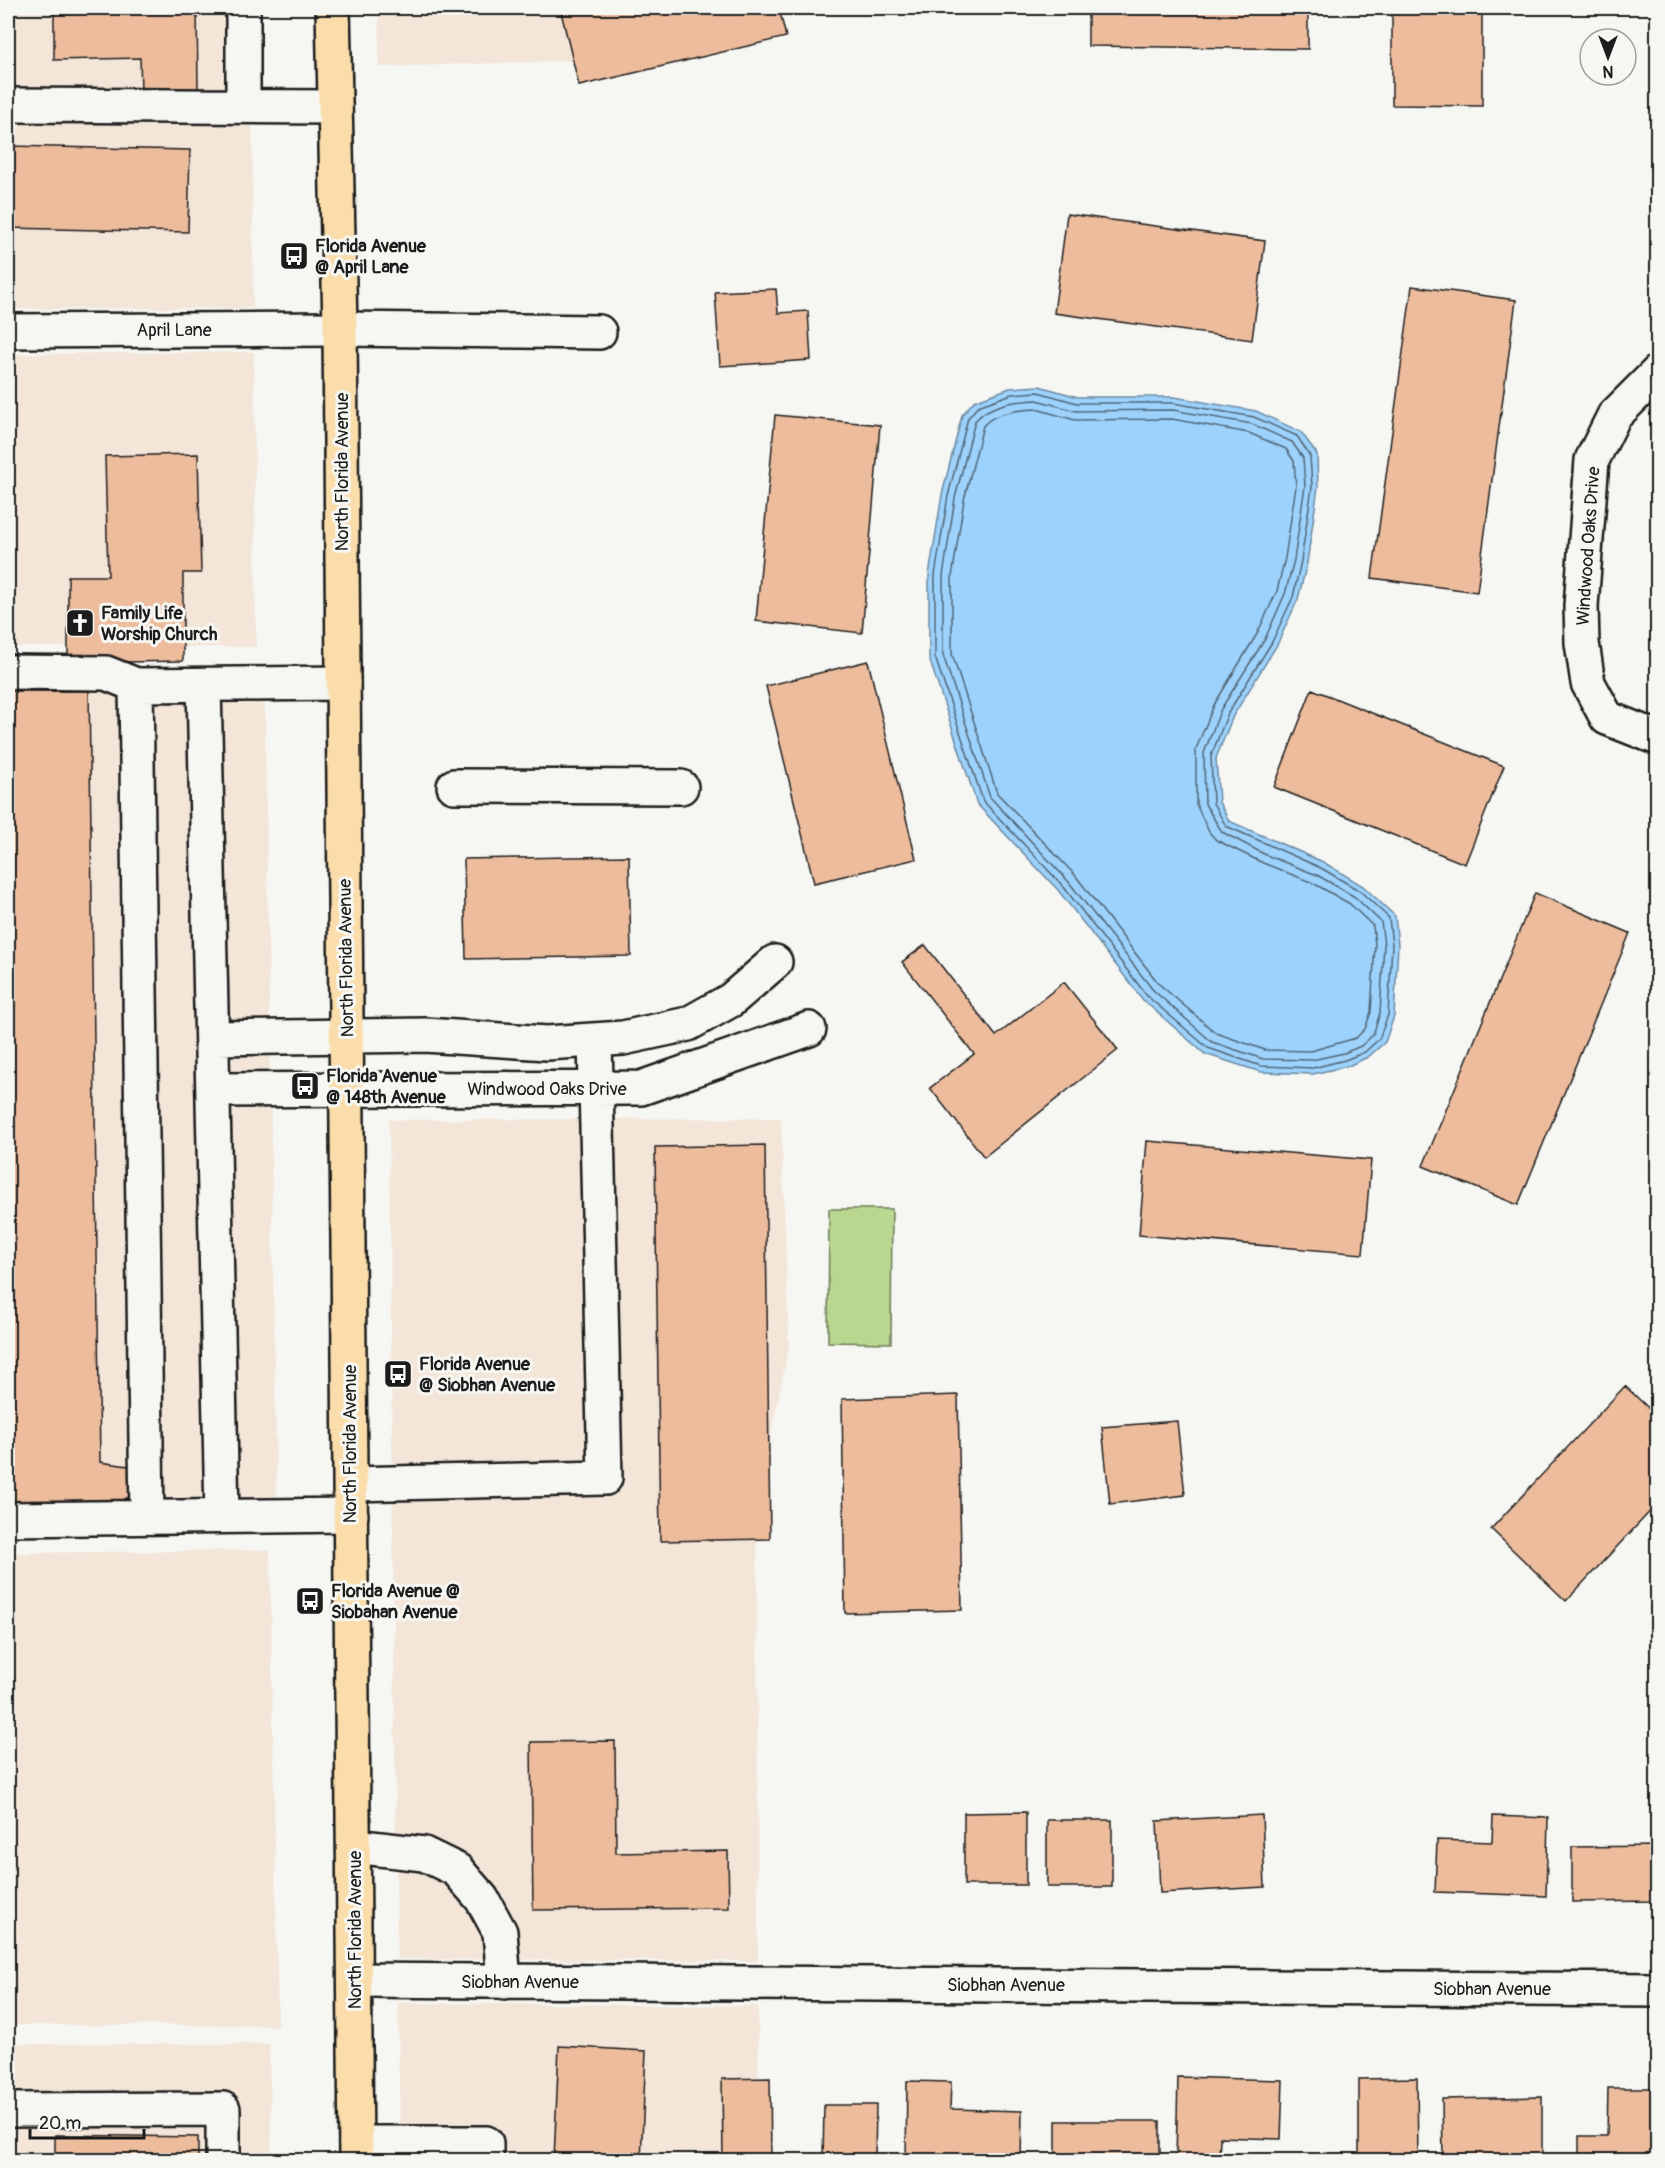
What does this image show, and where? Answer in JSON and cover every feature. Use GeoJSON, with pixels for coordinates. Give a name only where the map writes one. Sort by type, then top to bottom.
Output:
{"type":"FeatureCollection","features":[{"type":"Feature","properties":{"kind":"main road","name":"North Florida Avenue"},"geometry":{"type":"LineString","coordinates":[[333,8],[340,329],[356,2152]]}},
{"type":"Feature","properties":{"kind":"street"},"geometry":{"type":"LineString","coordinates":[[243,8],[243,106]]}},
{"type":"Feature","properties":{"kind":"street"},"geometry":{"type":"LineString","coordinates":[[8,105],[335,107]]}},
{"type":"Feature","properties":{"kind":"street","name":"April Lane"},"geometry":{"type":"LineString","coordinates":[[8,331],[340,329],[598,332]]}},
{"type":"Feature","properties":{"kind":"street","name":"Windwood Oaks Drive"},"geometry":{"type":"LineString","coordinates":[[1658,372],[1614,416],[1592,460],[1581,606],[1588,683],[1607,718],[1658,738]]}},
{"type":"Feature","properties":{"kind":"street"},"geometry":{"type":"LineString","coordinates":[[8,672],[106,673],[136,685],[343,683]]}},
{"type":"Feature","properties":{"kind":"street"},"geometry":{"type":"LineString","coordinates":[[136,685],[147,1517]]}},
{"type":"Feature","properties":{"kind":"street"},"geometry":{"type":"LineString","coordinates":[[204,685],[214,1038],[222,1516]]}},
{"type":"Feature","properties":{"kind":"street"},"geometry":{"type":"LineString","coordinates":[[454,786],[681,787]]}},
{"type":"Feature","properties":{"kind":"street"},"geometry":{"type":"LineString","coordinates":[[214,1038],[425,1035],[548,1043],[623,1038],[688,1024],[731,1000],[775,962]]}},
{"type":"Feature","properties":{"kind":"street","name":"Windwood Oaks Drive"},"geometry":{"type":"LineString","coordinates":[[215,1090],[641,1088],[809,1029]]}},
{"type":"Feature","properties":{"kind":"street"},"geometry":{"type":"LineString","coordinates":[[8,1519],[267,1515],[351,1499],[605,1478],[595,1040]]}},
{"type":"Feature","properties":{"kind":"street"},"geometry":{"type":"LineString","coordinates":[[354,1846],[424,1854],[457,1870],[482,1899],[500,1932],[504,1982]]}},
{"type":"Feature","properties":{"kind":"street","name":"Siobhan Avenue"},"geometry":{"type":"LineString","coordinates":[[355,1980],[1658,1990]]}},
{"type":"Feature","properties":{"kind":"street"},"geometry":{"type":"LineString","coordinates":[[8,2110],[223,2109],[223,2160]]}},
{"type":"Feature","properties":{"kind":"street"},"geometry":{"type":"LineString","coordinates":[[356,2152],[486,2143],[486,2160]]}},
{"type":"Feature","properties":{"kind":"shaded area"},"geometry":{"type":"Polygon","coordinates":[[[8,8],[252,8],[253,308],[8,309],[8,8]]]}},
{"type":"Feature","properties":{"kind":"shaded area"},"geometry":{"type":"Polygon","coordinates":[[[379,8],[623,8],[625,59],[379,67],[379,8]]]}},
{"type":"Feature","properties":{"kind":"shaded area"},"geometry":{"type":"Polygon","coordinates":[[[254,352],[256,647],[8,647],[8,354],[254,352]]]}},
{"type":"Feature","properties":{"kind":"shaded area"},"geometry":{"type":"Polygon","coordinates":[[[8,666],[264,666],[277,1531],[8,1534],[8,666]]]}},
{"type":"Feature","properties":{"kind":"shaded area"},"geometry":{"type":"Polygon","coordinates":[[[781,1118],[789,1345],[757,1503],[758,1961],[397,1959],[389,1120],[781,1118]]]}},
{"type":"Feature","properties":{"kind":"shaded area"},"geometry":{"type":"Polygon","coordinates":[[[270,1550],[278,2028],[269,2025],[8,2025],[8,1553],[270,1550]]]}},
{"type":"Feature","properties":{"kind":"shaded area"},"geometry":{"type":"Polygon","coordinates":[[[398,2003],[758,2006],[759,2160],[400,2160],[398,2003]]]}},
{"type":"Feature","properties":{"kind":"shaded area"},"geometry":{"type":"Polygon","coordinates":[[[8,2044],[269,2044],[272,2160],[8,2160],[8,2044]]]}},
{"type":"Feature","properties":{"kind":"green space"},"geometry":{"type":"Polygon","coordinates":[[[829,1209],[892,1209],[891,1343],[828,1342],[829,1209]]]}},
{"type":"Feature","properties":{"kind":"water"},"geometry":{"type":"Polygon","coordinates":[[[1039,386],[1078,397],[1174,397],[1256,411],[1301,432],[1317,454],[1318,487],[1307,563],[1298,599],[1277,645],[1233,716],[1216,758],[1219,802],[1229,821],[1323,862],[1363,886],[1395,916],[1398,945],[1394,1016],[1385,1042],[1368,1057],[1348,1066],[1313,1074],[1261,1072],[1205,1054],[1143,1000],[1058,890],[977,804],[929,658],[929,575],[942,495],[962,415],[974,401],[1010,388],[1039,386]]]}},
{"type":"Feature","properties":{"kind":"building"},"geometry":{"type":"Polygon","coordinates":[[[54,8],[197,8],[198,90],[141,91],[140,58],[54,60],[54,8]]]}},
{"type":"Feature","properties":{"kind":"building"},"geometry":{"type":"Polygon","coordinates":[[[560,8],[779,8],[786,37],[579,86],[560,8]]]}},
{"type":"Feature","properties":{"kind":"building"},"geometry":{"type":"Polygon","coordinates":[[[1088,8],[1308,8],[1308,49],[1088,46],[1088,8]]]}},
{"type":"Feature","properties":{"kind":"building"},"geometry":{"type":"Polygon","coordinates":[[[1392,8],[1482,8],[1482,106],[1392,105],[1392,8]]]}},
{"type":"Feature","properties":{"kind":"building"},"geometry":{"type":"Polygon","coordinates":[[[8,146],[190,150],[188,232],[8,228],[8,146]]]}},
{"type":"Feature","properties":{"kind":"building"},"geometry":{"type":"Polygon","coordinates":[[[1067,214],[1265,241],[1252,340],[1054,313],[1067,214]]]}},
{"type":"Feature","properties":{"kind":"building"},"geometry":{"type":"Polygon","coordinates":[[[1412,286],[1516,300],[1477,592],[1372,578],[1412,286]]]}},
{"type":"Feature","properties":{"kind":"building"},"geometry":{"type":"Polygon","coordinates":[[[776,289],[778,313],[808,311],[811,360],[720,366],[715,292],[776,289]]]}},
{"type":"Feature","properties":{"kind":"building"},"geometry":{"type":"Polygon","coordinates":[[[775,415],[880,425],[862,633],[756,621],[775,415]]]}},
{"type":"Feature","properties":{"kind":"building"},"geometry":{"type":"Polygon","coordinates":[[[198,454],[201,573],[183,573],[183,661],[68,663],[68,576],[108,576],[105,456],[198,454]]]}},
{"type":"Feature","properties":{"kind":"building"},"geometry":{"type":"Polygon","coordinates":[[[868,661],[916,859],[814,883],[766,686],[868,661]]]}},
{"type":"Feature","properties":{"kind":"building"},"geometry":{"type":"Polygon","coordinates":[[[1312,689],[1504,766],[1465,864],[1274,787],[1312,689]]]}},
{"type":"Feature","properties":{"kind":"building"},"geometry":{"type":"Polygon","coordinates":[[[8,691],[89,691],[100,1462],[135,1467],[133,1496],[112,1503],[8,1503],[8,691]]]}},
{"type":"Feature","properties":{"kind":"building"},"geometry":{"type":"Polygon","coordinates":[[[629,856],[631,956],[466,959],[464,859],[629,856]]]}},
{"type":"Feature","properties":{"kind":"building"},"geometry":{"type":"Polygon","coordinates":[[[1535,893],[1630,933],[1518,1205],[1423,1166],[1535,893]]]}},
{"type":"Feature","properties":{"kind":"building"},"geometry":{"type":"Polygon","coordinates":[[[925,945],[996,1036],[1064,982],[1118,1050],[984,1157],[930,1088],[974,1054],[902,962],[925,945]]]}},
{"type":"Feature","properties":{"kind":"building"},"geometry":{"type":"Polygon","coordinates":[[[1147,1141],[1371,1160],[1363,1254],[1139,1235],[1147,1141]]]}},
{"type":"Feature","properties":{"kind":"building"},"geometry":{"type":"Polygon","coordinates":[[[765,1145],[770,1539],[660,1541],[655,1147],[765,1145]]]}},
{"type":"Feature","properties":{"kind":"building"},"geometry":{"type":"Polygon","coordinates":[[[1625,1386],[1658,1417],[1658,1503],[1566,1601],[1491,1529],[1625,1386]]]}},
{"type":"Feature","properties":{"kind":"building"},"geometry":{"type":"Polygon","coordinates":[[[958,1395],[962,1610],[845,1613],[842,1399],[958,1395]]]}},
{"type":"Feature","properties":{"kind":"building"},"geometry":{"type":"Polygon","coordinates":[[[1177,1421],[1185,1495],[1110,1504],[1102,1427],[1177,1421]]]}},
{"type":"Feature","properties":{"kind":"building"},"geometry":{"type":"Polygon","coordinates":[[[615,1741],[616,1853],[728,1851],[729,1908],[533,1910],[531,1742],[615,1741]]]}},
{"type":"Feature","properties":{"kind":"building"},"geometry":{"type":"Polygon","coordinates":[[[1026,1812],[1026,1885],[964,1885],[964,1813],[1026,1812]]]}},
{"type":"Feature","properties":{"kind":"building"},"geometry":{"type":"Polygon","coordinates":[[[1262,1815],[1265,1887],[1160,1893],[1157,1821],[1262,1815]]]}},
{"type":"Feature","properties":{"kind":"building"},"geometry":{"type":"Polygon","coordinates":[[[1493,1816],[1548,1818],[1546,1896],[1435,1892],[1437,1840],[1492,1842],[1493,1816]]]}},
{"type":"Feature","properties":{"kind":"building"},"geometry":{"type":"Polygon","coordinates":[[[1047,1820],[1112,1820],[1112,1887],[1047,1887],[1047,1820]]]}},
{"type":"Feature","properties":{"kind":"building"},"geometry":{"type":"Polygon","coordinates":[[[1658,1846],[1658,1901],[1572,1902],[1572,1847],[1658,1846]]]}},
{"type":"Feature","properties":{"kind":"building"},"geometry":{"type":"Polygon","coordinates":[[[559,2046],[646,2051],[641,2160],[554,2160],[559,2046]]]}},
{"type":"Feature","properties":{"kind":"building"},"geometry":{"type":"Polygon","coordinates":[[[1178,2077],[1283,2080],[1281,2139],[1220,2137],[1219,2160],[1176,2159],[1178,2077]]]}},
{"type":"Feature","properties":{"kind":"building"},"geometry":{"type":"Polygon","coordinates":[[[770,2078],[771,2160],[723,2160],[722,2079],[770,2078]]]}},
{"type":"Feature","properties":{"kind":"building"},"geometry":{"type":"Polygon","coordinates":[[[1417,2078],[1418,2160],[1359,2160],[1359,2079],[1417,2078]]]}},
{"type":"Feature","properties":{"kind":"building"},"geometry":{"type":"Polygon","coordinates":[[[907,2081],[951,2082],[950,2109],[1022,2111],[1021,2160],[906,2160],[907,2081]]]}},
{"type":"Feature","properties":{"kind":"building"},"geometry":{"type":"Polygon","coordinates":[[[1608,2088],[1657,2088],[1658,2160],[1579,2160],[1579,2136],[1607,2136],[1608,2088]]]}},
{"type":"Feature","properties":{"kind":"building"},"geometry":{"type":"Polygon","coordinates":[[[1542,2097],[1542,2160],[1509,2160],[1509,2156],[1443,2157],[1442,2099],[1542,2097]]]}},
{"type":"Feature","properties":{"kind":"building"},"geometry":{"type":"Polygon","coordinates":[[[824,2105],[876,2105],[875,2160],[823,2160],[824,2105]]]}},
{"type":"Feature","properties":{"kind":"building"},"geometry":{"type":"Polygon","coordinates":[[[1056,2121],[1160,2121],[1160,2160],[1056,2160],[1056,2121]]]}},
{"type":"Feature","properties":{"kind":"building"},"geometry":{"type":"Polygon","coordinates":[[[55,2135],[198,2137],[198,2160],[55,2160],[55,2135]]]}},
{"type":"Feature","properties":{"kind":"place","name":"Florida Avenue @ April Lane"},"geometry":{"type":"Point","coordinates":[294,256]}},
{"type":"Feature","properties":{"kind":"place","name":"Family Life Worship Church"},"geometry":{"type":"Point","coordinates":[80,623]}},
{"type":"Feature","properties":{"kind":"place","name":"Florida Avenue @ 148th Avenue"},"geometry":{"type":"Point","coordinates":[305,1086]}},
{"type":"Feature","properties":{"kind":"place","name":"Florida Avenue @ Siobhan Avenue"},"geometry":{"type":"Point","coordinates":[398,1374]}},
{"type":"Feature","properties":{"kind":"place","name":"Florida Avenue @ Siobahan Avenue"},"geometry":{"type":"Point","coordinates":[310,1601]}}]}
